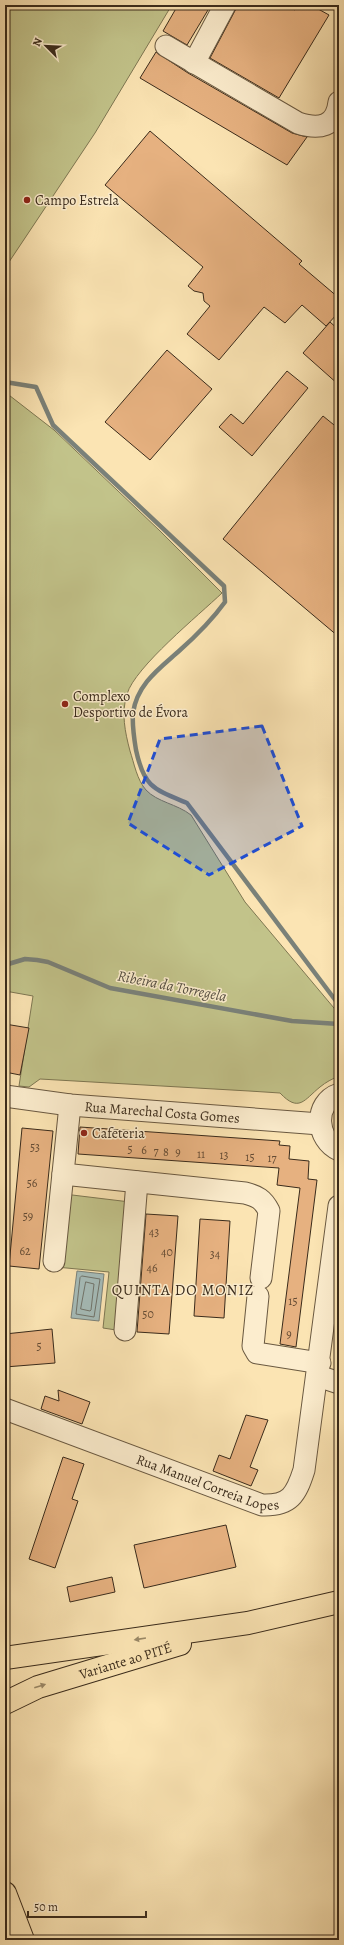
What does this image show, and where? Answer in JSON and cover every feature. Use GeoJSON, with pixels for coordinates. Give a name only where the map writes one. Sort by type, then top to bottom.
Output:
{"type":"FeatureCollection","features":[{"type":"Feature","properties":{"kind":"main road","name":"Variante ao PITÉ"},"geometry":{"type":"LineString","coordinates":[[5,1703],[38,1687],[248,1623],[339,1602]]}},
{"type":"Feature","properties":{"kind":"main road","name":"Variante ao PITÉ"},"geometry":{"type":"LineString","coordinates":[[5,1658],[248,1623]]}},
{"type":"Feature","properties":{"kind":"main road"},"geometry":{"type":"LineString","coordinates":[[5,1893],[23,1940]]}},
{"type":"Feature","properties":{"kind":"street"},"geometry":{"type":"LineString","coordinates":[[194,63],[225,5]]}},
{"type":"Feature","properties":{"kind":"street"},"geometry":{"type":"LineString","coordinates":[[166,46],[298,123],[310,127],[322,126],[332,120],[338,114],[339,102]]}},
{"type":"Feature","properties":{"kind":"street"},"geometry":{"type":"LineString","coordinates":[[339,1094],[327,1103],[321,1113],[320,1124],[325,1139],[339,1150]]}},
{"type":"Feature","properties":{"kind":"street","name":"Rua Marechal Costa Gomes"},"geometry":{"type":"LineString","coordinates":[[5,1096],[70,1105],[320,1124]]}},
{"type":"Feature","properties":{"kind":"street"},"geometry":{"type":"LineString","coordinates":[[54,1261],[70,1105]]}},
{"type":"Feature","properties":{"kind":"street"},"geometry":{"type":"LineString","coordinates":[[63,1174],[245,1193],[256,1196],[263,1201],[268,1210],[253,1346],[254,1350],[319,1369],[339,1383]]}},
{"type":"Feature","properties":{"kind":"street"},"geometry":{"type":"LineString","coordinates":[[124,1330],[137,1182]]}},
{"type":"Feature","properties":{"kind":"street","name":"Rua Manuel Correia Lopes"},"geometry":{"type":"LineString","coordinates":[[5,1409],[255,1502],[275,1505],[285,1503],[294,1495],[302,1478],[319,1369],[339,1206]]}},
{"type":"Feature","properties":{"kind":"highlighted area"},"geometry":{"type":"Polygon","coordinates":[[[262,726],[302,826],[209,875],[128,823],[160,739],[262,726]]]}},
{"type":"Feature","properties":{"kind":"green space","name":"Campo Estrela"},"geometry":{"type":"Polygon","coordinates":[[[5,5],[163,5],[170,8],[95,133],[5,268],[5,5]]]}},
{"type":"Feature","properties":{"kind":"green space","name":"Complexo Desportivo de Évora"},"geometry":{"type":"Polygon","coordinates":[[[5,392],[54,430],[159,530],[222,593],[155,656],[132,683],[125,701],[125,730],[134,766],[146,790],[156,797],[191,815],[245,902],[339,1014],[339,1076],[331,1079],[301,1102],[292,1102],[280,1093],[40,1079],[29,1087],[19,1086],[33,996],[5,991],[5,392]]]}},
{"type":"Feature","properties":{"kind":"green space"},"geometry":{"type":"Polygon","coordinates":[[[64,1194],[130,1202],[116,1330],[103,1328],[109,1272],[56,1267],[64,1194]]]}},
{"type":"Feature","properties":{"kind":"water"},"geometry":{"type":"Polygon","coordinates":[[[77,1271],[104,1274],[99,1321],[71,1318],[77,1271]]]}},
{"type":"Feature","properties":{"kind":"building"},"geometry":{"type":"Polygon","coordinates":[[[178,5],[211,5],[187,45],[163,31],[178,5]]]}},
{"type":"Feature","properties":{"kind":"building"},"geometry":{"type":"Polygon","coordinates":[[[238,5],[286,5],[295,10],[299,5],[311,5],[329,15],[279,98],[210,58],[238,5]]]}},
{"type":"Feature","properties":{"kind":"building"},"geometry":{"type":"Polygon","coordinates":[[[156,52],[188,73],[292,133],[307,137],[287,165],[140,78],[156,52]]]}},
{"type":"Feature","properties":{"kind":"building"},"geometry":{"type":"Polygon","coordinates":[[[150,131],[302,261],[299,264],[339,298],[339,312],[326,326],[302,305],[285,323],[264,307],[219,360],[187,334],[210,306],[204,301],[203,293],[194,291],[188,286],[203,267],[105,185],[150,131]]]}},
{"type":"Feature","properties":{"kind":"building"},"geometry":{"type":"Polygon","coordinates":[[[330,322],[339,330],[339,385],[303,353],[330,322]]]}},
{"type":"Feature","properties":{"kind":"building"},"geometry":{"type":"Polygon","coordinates":[[[167,350],[212,389],[150,460],[105,422],[167,350]]]}},
{"type":"Feature","properties":{"kind":"building"},"geometry":{"type":"Polygon","coordinates":[[[287,371],[308,388],[252,456],[219,427],[231,414],[243,424],[287,371]]]}},
{"type":"Feature","properties":{"kind":"building"},"geometry":{"type":"Polygon","coordinates":[[[323,416],[339,429],[339,637],[223,539],[323,416]]]}},
{"type":"Feature","properties":{"kind":"building"},"geometry":{"type":"Polygon","coordinates":[[[5,1024],[29,1028],[20,1075],[5,1072],[5,1024]]]}},
{"type":"Feature","properties":{"kind":"building"},"geometry":{"type":"Polygon","coordinates":[[[80,1127],[280,1141],[279,1145],[290,1146],[289,1159],[309,1161],[308,1179],[317,1180],[296,1347],[280,1344],[300,1188],[277,1185],[279,1168],[78,1154],[80,1127]]]}},
{"type":"Feature","properties":{"kind":"building"},"geometry":{"type":"Polygon","coordinates":[[[22,1128],[53,1131],[39,1269],[9,1266],[22,1128]]]}},
{"type":"Feature","properties":{"kind":"building"},"geometry":{"type":"Polygon","coordinates":[[[146,1214],[178,1216],[169,1334],[137,1332],[146,1214]]]}},
{"type":"Feature","properties":{"kind":"building"},"geometry":{"type":"Polygon","coordinates":[[[200,1219],[230,1221],[224,1318],[194,1316],[200,1219]]]}},
{"type":"Feature","properties":{"kind":"building"},"geometry":{"type":"Polygon","coordinates":[[[52,1329],[55,1363],[5,1367],[5,1334],[52,1329]]]}},
{"type":"Feature","properties":{"kind":"building"},"geometry":{"type":"Polygon","coordinates":[[[58,1390],[90,1402],[82,1424],[41,1409],[45,1396],[59,1401],[58,1390]]]}},
{"type":"Feature","properties":{"kind":"building"},"geometry":{"type":"Polygon","coordinates":[[[246,1415],[268,1420],[250,1467],[258,1470],[251,1486],[213,1471],[219,1455],[230,1459],[246,1415]]]}},
{"type":"Feature","properties":{"kind":"building"},"geometry":{"type":"Polygon","coordinates":[[[63,1457],[84,1464],[72,1499],[78,1501],[55,1568],[29,1559],[63,1457]]]}},
{"type":"Feature","properties":{"kind":"building"},"geometry":{"type":"Polygon","coordinates":[[[226,1525],[236,1567],[144,1588],[134,1545],[226,1525]]]}},
{"type":"Feature","properties":{"kind":"building"},"geometry":{"type":"Polygon","coordinates":[[[112,1577],[115,1592],[70,1602],[67,1587],[112,1577]]]}},
{"type":"Feature","properties":{"kind":"waterway"},"geometry":{"type":"LineString","coordinates":[[5,382],[36,387],[53,425],[224,586],[225,602],[220,609],[198,634],[157,670],[139,693],[133,713],[133,727],[139,762],[143,772],[152,785],[158,790],[187,803],[339,1005]]}},
{"type":"Feature","properties":{"kind":"waterway","name":"Ribeira da Torregela"},"geometry":{"type":"LineString","coordinates":[[5,965],[25,959],[37,960],[48,962],[110,988],[292,1021],[339,1024]]}},
{"type":"Feature","properties":{"kind":"place","name":"Campo Estrela"},"geometry":{"type":"Point","coordinates":[27,200]}},
{"type":"Feature","properties":{"kind":"place","name":"Complexo Desportivo de Évora"},"geometry":{"type":"Point","coordinates":[65,704]}},
{"type":"Feature","properties":{"kind":"place","name":"Cafeteria"},"geometry":{"type":"Point","coordinates":[84,1133]}},
{"type":"Feature","properties":{"kind":"district","name":"QUINTA DO MONIZ"},"geometry":{"type":"Point","coordinates":[183,1290]}}]}
